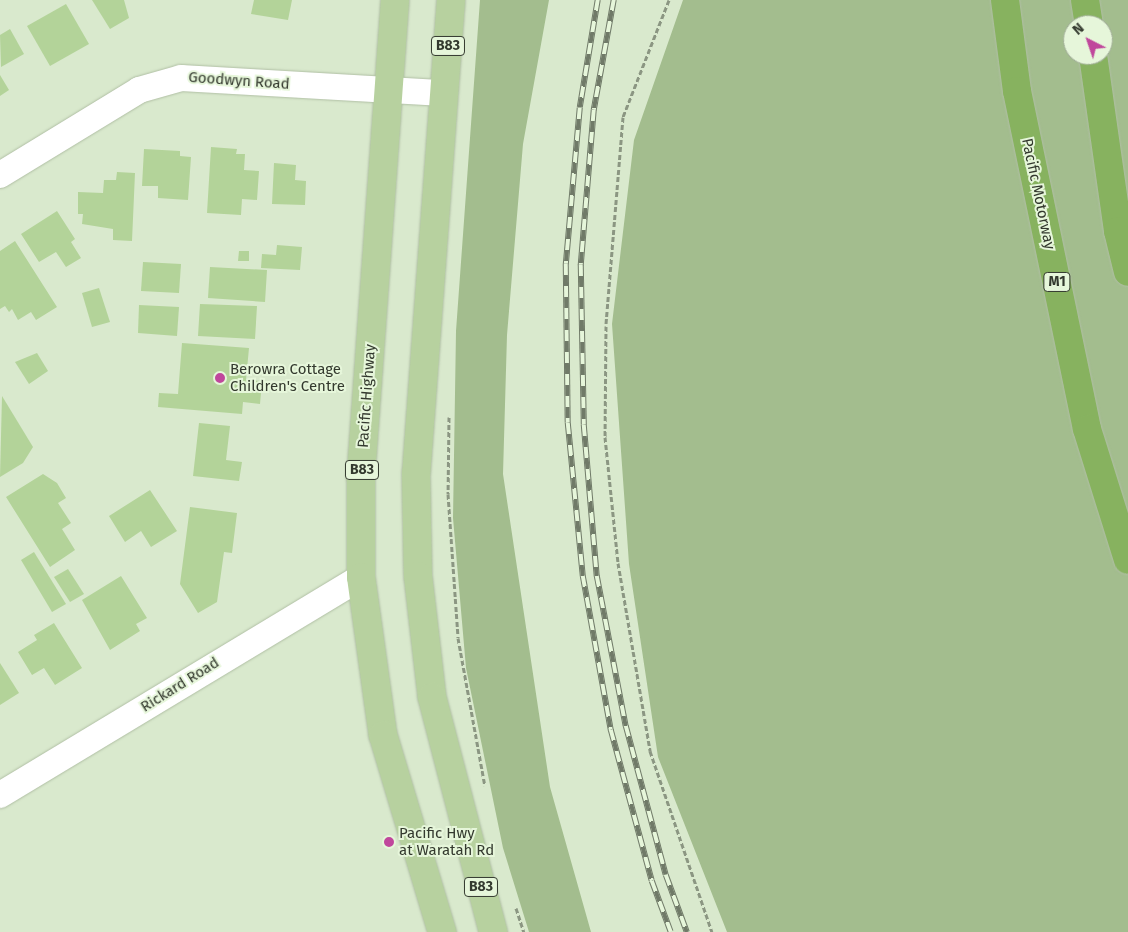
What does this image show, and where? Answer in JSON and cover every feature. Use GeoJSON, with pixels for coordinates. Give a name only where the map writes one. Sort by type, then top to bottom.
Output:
{"type":"FeatureCollection","features":[{"type":"Feature","properties":{"kind":"highway","name":"Pacific Motorway"},"geometry":{"type":"LineString","coordinates":[[1005,0],[1017,91],[1087,429],[1128,560]]}},
{"type":"Feature","properties":{"kind":"highway"},"geometry":{"type":"LineString","coordinates":[[1085,0],[1087,15]]}},
{"type":"Feature","properties":{"kind":"highway"},"geometry":{"type":"LineString","coordinates":[[1094,65],[1118,231],[1128,272]]}},
{"type":"Feature","properties":{"kind":"main road","name":"Pacific Highway"},"geometry":{"type":"LineString","coordinates":[[395,0],[361,478],[362,577],[383,736],[442,932]]}},
{"type":"Feature","properties":{"kind":"main road","name":"B83"},"geometry":{"type":"LineString","coordinates":[[451,0],[416,474],[418,576],[432,697],[493,932]]}},
{"type":"Feature","properties":{"kind":"street","name":"Goodwyn Road"},"geometry":{"type":"LineString","coordinates":[[0,175],[139,90],[181,78],[444,93]]}},
{"type":"Feature","properties":{"kind":"street","name":"Rickard Road"},"geometry":{"type":"LineString","coordinates":[[0,795],[362,577]]}},
{"type":"Feature","properties":{"kind":"path"},"geometry":{"type":"LineString","coordinates":[[669,0],[623,117],[606,326],[604,437],[618,563],[650,751],[712,932]]}},
{"type":"Feature","properties":{"kind":"path"},"geometry":{"type":"LineString","coordinates":[[449,409],[448,494],[458,638],[487,797]]}},
{"type":"Feature","properties":{"kind":"path"},"geometry":{"type":"LineString","coordinates":[[516,905],[524,932]]}},
{"type":"Feature","properties":{"kind":"green space"},"geometry":{"type":"Polygon","coordinates":[[[480,0],[549,0],[523,144],[507,335],[503,474],[550,787],[591,932],[529,932],[503,848],[466,668],[453,518],[456,331],[480,0]]]}},
{"type":"Feature","properties":{"kind":"green space"},"geometry":{"type":"Polygon","coordinates":[[[683,0],[1128,0],[1128,932],[727,932],[658,757],[629,564],[612,324],[634,140],[683,0]]]}},
{"type":"Feature","properties":{"kind":"building"},"geometry":{"type":"Polygon","coordinates":[[[92,0],[124,0],[129,18],[110,29],[92,0]]]}},
{"type":"Feature","properties":{"kind":"building"},"geometry":{"type":"Polygon","coordinates":[[[254,0],[292,0],[288,20],[251,14],[254,0]]]}},
{"type":"Feature","properties":{"kind":"building"},"geometry":{"type":"Polygon","coordinates":[[[66,4],[89,44],[50,66],[27,26],[66,4]]]}},
{"type":"Feature","properties":{"kind":"building"},"geometry":{"type":"Polygon","coordinates":[[[10,29],[24,54],[1,67],[0,35],[10,29]]]}},
{"type":"Feature","properties":{"kind":"building"},"geometry":{"type":"Polygon","coordinates":[[[0,75],[9,90],[0,96],[0,75]]]}},
{"type":"Feature","properties":{"kind":"building"},"geometry":{"type":"Polygon","coordinates":[[[211,147],[237,149],[236,154],[245,154],[244,170],[259,171],[257,200],[242,199],[241,215],[207,213],[211,147]]]}},
{"type":"Feature","properties":{"kind":"building"},"geometry":{"type":"Polygon","coordinates":[[[144,149],[180,151],[180,156],[191,157],[188,200],[158,198],[158,186],[142,186],[144,149]]]}},
{"type":"Feature","properties":{"kind":"building"},"geometry":{"type":"Polygon","coordinates":[[[274,163],[296,165],[295,180],[306,181],[305,205],[272,204],[274,163]]]}},
{"type":"Feature","properties":{"kind":"building"},"geometry":{"type":"Polygon","coordinates":[[[117,172],[135,173],[132,241],[113,240],[113,229],[82,224],[83,214],[78,214],[78,192],[103,193],[104,180],[116,180],[117,172]]]}},
{"type":"Feature","properties":{"kind":"building"},"geometry":{"type":"Polygon","coordinates":[[[57,211],[75,239],[71,242],[81,258],[66,267],[56,252],[39,262],[21,234],[57,211]]]}},
{"type":"Feature","properties":{"kind":"building"},"geometry":{"type":"Polygon","coordinates":[[[15,241],[57,307],[36,320],[31,312],[18,320],[12,309],[9,312],[5,306],[0,309],[0,251],[15,241]]]}},
{"type":"Feature","properties":{"kind":"building"},"geometry":{"type":"Polygon","coordinates":[[[277,245],[302,247],[300,270],[261,268],[262,254],[276,255],[277,245]]]}},
{"type":"Feature","properties":{"kind":"building"},"geometry":{"type":"Polygon","coordinates":[[[239,251],[249,251],[249,261],[238,261],[239,251]]]}},
{"type":"Feature","properties":{"kind":"building"},"geometry":{"type":"Polygon","coordinates":[[[143,262],[181,264],[179,293],[141,291],[143,262]]]}},
{"type":"Feature","properties":{"kind":"building"},"geometry":{"type":"Polygon","coordinates":[[[210,267],[267,270],[265,302],[208,298],[210,267]]]}},
{"type":"Feature","properties":{"kind":"building"},"geometry":{"type":"Polygon","coordinates":[[[99,288],[110,322],[92,327],[82,293],[99,288]]]}},
{"type":"Feature","properties":{"kind":"building"},"geometry":{"type":"Polygon","coordinates":[[[200,304],[257,306],[255,339],[198,336],[200,304]]]}},
{"type":"Feature","properties":{"kind":"building"},"geometry":{"type":"Polygon","coordinates":[[[139,305],[179,307],[177,336],[138,333],[139,305]]]}},
{"type":"Feature","properties":{"kind":"building"},"geometry":{"type":"Polygon","coordinates":[[[182,343],[249,348],[246,380],[262,381],[260,404],[243,402],[242,414],[158,407],[159,393],[178,394],[182,343]]]}},
{"type":"Feature","properties":{"kind":"building"},"geometry":{"type":"Polygon","coordinates":[[[37,353],[48,371],[29,384],[15,362],[37,353]]]}},
{"type":"Feature","properties":{"kind":"building"},"geometry":{"type":"Polygon","coordinates":[[[2,396],[33,447],[23,463],[0,477],[2,396]]]}},
{"type":"Feature","properties":{"kind":"building"},"geometry":{"type":"Polygon","coordinates":[[[199,423],[230,426],[226,460],[242,462],[239,481],[193,476],[199,423]]]}},
{"type":"Feature","properties":{"kind":"building"},"geometry":{"type":"Polygon","coordinates":[[[43,474],[57,483],[66,498],[58,503],[71,523],[62,529],[75,550],[50,567],[6,497],[43,474]]]}},
{"type":"Feature","properties":{"kind":"building"},"geometry":{"type":"Polygon","coordinates":[[[150,490],[177,531],[151,547],[141,531],[125,542],[109,516],[150,490]]]}},
{"type":"Feature","properties":{"kind":"building"},"geometry":{"type":"Polygon","coordinates":[[[190,507],[237,513],[232,553],[224,552],[217,602],[198,613],[180,584],[190,507]]]}},
{"type":"Feature","properties":{"kind":"building"},"geometry":{"type":"Polygon","coordinates":[[[34,552],[66,604],[52,612],[21,560],[34,552]]]}},
{"type":"Feature","properties":{"kind":"building"},"geometry":{"type":"Polygon","coordinates":[[[68,569],[84,594],[70,602],[54,577],[68,569]]]}},
{"type":"Feature","properties":{"kind":"building"},"geometry":{"type":"Polygon","coordinates":[[[121,576],[147,618],[136,624],[140,631],[110,650],[82,600],[121,576]]]}},
{"type":"Feature","properties":{"kind":"building"},"geometry":{"type":"Polygon","coordinates":[[[54,623],[82,668],[55,685],[44,668],[32,675],[18,652],[37,640],[34,635],[54,623]]]}},
{"type":"Feature","properties":{"kind":"building"},"geometry":{"type":"Polygon","coordinates":[[[0,663],[19,693],[0,705],[0,663]]]}},
{"type":"Feature","properties":{"kind":"railway"},"geometry":{"type":"LineString","coordinates":[[598,0],[580,108],[566,264],[568,423],[583,576],[611,730],[652,881],[671,932]]}},
{"type":"Feature","properties":{"kind":"railway"},"geometry":{"type":"LineString","coordinates":[[614,0],[594,110],[581,265],[584,425],[597,576],[626,726],[666,875],[687,932]]}},
{"type":"Feature","properties":{"kind":"place","name":"Berowra Cottage Children's Centre"},"geometry":{"type":"Point","coordinates":[220,378]}},
{"type":"Feature","properties":{"kind":"place","name":"Pacific Hwy at Waratah Rd"},"geometry":{"type":"Point","coordinates":[389,842]}}]}
